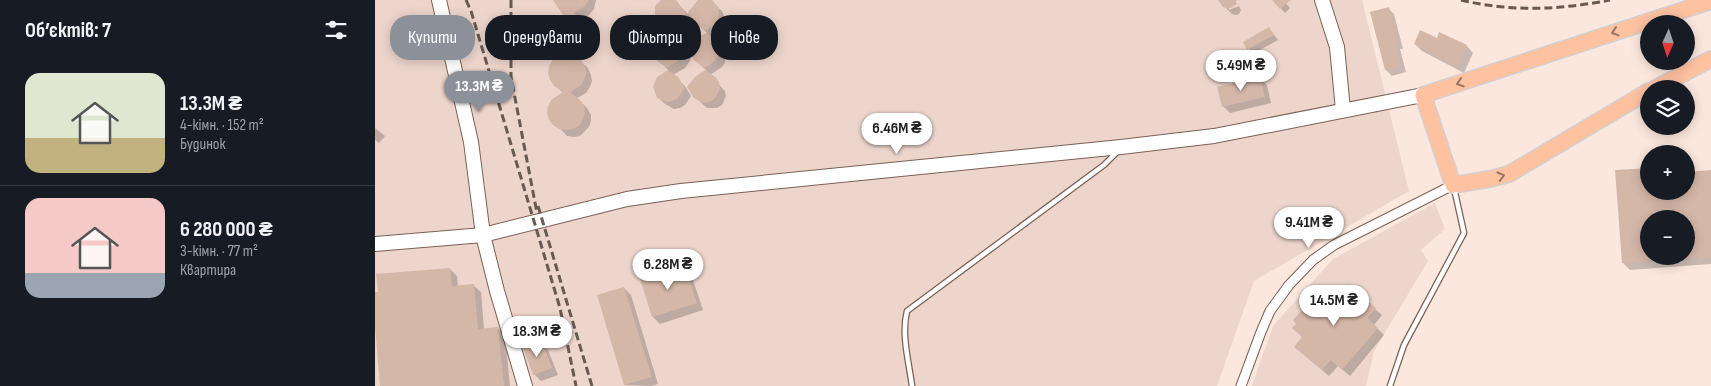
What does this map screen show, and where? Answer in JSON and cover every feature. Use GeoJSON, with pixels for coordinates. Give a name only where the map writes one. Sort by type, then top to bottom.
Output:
{"type":"FeatureCollection","features":[{"type":"Feature","properties":{"kind":"main road"},"geometry":{"type":"LineString","coordinates":[[1640,97],[1509,174],[1453,185],[1423,95],[1711,1]]}},
{"type":"Feature","properties":{"kind":"main road"},"geometry":{"type":"LineString","coordinates":[[1671,80],[1711,59]]}},
{"type":"Feature","properties":{"kind":"street"},"geometry":{"type":"LineString","coordinates":[[439,0],[471,142],[483,236],[499,300],[525,386]]}},
{"type":"Feature","properties":{"kind":"street"},"geometry":{"type":"LineString","coordinates":[[1321,0],[1337,46],[1343,110]]}},
{"type":"Feature","properties":{"kind":"street"},"geometry":{"type":"LineString","coordinates":[[375,244],[483,236],[645,196],[1214,136],[1423,95]]}},
{"type":"Feature","properties":{"kind":"street"},"geometry":{"type":"LineString","coordinates":[[1241,386],[1270,311],[1289,285],[1313,260],[1334,245],[1453,185]]}},
{"type":"Feature","properties":{"kind":"lane"},"geometry":{"type":"LineString","coordinates":[[912,386],[905,333],[907,311],[1104,165],[1121,147]]}},
{"type":"Feature","properties":{"kind":"lane"},"geometry":{"type":"LineString","coordinates":[[1390,386],[1404,345],[1464,233],[1453,185]]}},
{"type":"Feature","properties":{"kind":"shaded area"},"geometry":{"type":"Polygon","coordinates":[[[375,0],[1362,0],[1409,191],[1254,281],[1217,386],[375,386],[375,0]]]}},
{"type":"Feature","properties":{"kind":"shaded area"},"geometry":{"type":"Polygon","coordinates":[[[1435,203],[1445,229],[1421,250],[1428,261],[1374,351],[1366,386],[1252,386],[1273,326],[1333,259],[1435,203]]]}},
{"type":"Feature","properties":{"kind":"building"},"geometry":{"type":"Polygon","coordinates":[[[553,0],[589,0],[584,7],[574,13],[576,15],[563,15],[553,0]]]}},
{"type":"Feature","properties":{"kind":"building"},"geometry":{"type":"Polygon","coordinates":[[[661,0],[676,0],[686,13],[685,15],[655,15],[655,6],[661,0]]]}},
{"type":"Feature","properties":{"kind":"building"},"geometry":{"type":"Polygon","coordinates":[[[698,0],[712,0],[719,8],[719,15],[711,15],[711,27],[705,31],[701,28],[701,15],[690,15],[688,12],[698,0]]]}},
{"type":"Feature","properties":{"kind":"building"},"geometry":{"type":"Polygon","coordinates":[[[1218,0],[1237,0],[1233,7],[1228,9],[1223,7],[1218,0]]]}},
{"type":"Feature","properties":{"kind":"building"},"geometry":{"type":"Polygon","coordinates":[[[1272,0],[1291,0],[1280,9],[1272,0]]]}},
{"type":"Feature","properties":{"kind":"building"},"geometry":{"type":"Polygon","coordinates":[[[1389,7],[1398,43],[1395,43],[1401,66],[1385,70],[1370,12],[1389,7]]]}},
{"type":"Feature","properties":{"kind":"building"},"geometry":{"type":"Polygon","coordinates":[[[1269,27],[1274,35],[1247,50],[1243,42],[1269,27]]]}},
{"type":"Feature","properties":{"kind":"building"},"geometry":{"type":"Polygon","coordinates":[[[1420,30],[1437,38],[1439,32],[1467,45],[1457,67],[1414,44],[1420,30]]]}},
{"type":"Feature","properties":{"kind":"building"},"geometry":{"type":"Polygon","coordinates":[[[706,33],[711,37],[711,60],[716,60],[705,68],[694,60],[701,60],[701,36],[706,33]]]}},
{"type":"Feature","properties":{"kind":"building"},"geometry":{"type":"Polygon","coordinates":[[[552,60],[581,60],[585,67],[586,74],[584,80],[580,86],[570,92],[580,100],[584,106],[585,113],[579,126],[573,129],[559,129],[549,120],[548,106],[552,99],[563,92],[554,86],[550,80],[549,66],[552,60]]]}},
{"type":"Feature","properties":{"kind":"building"},"geometry":{"type":"Polygon","coordinates":[[[657,60],[679,60],[667,68],[657,60]]]}},
{"type":"Feature","properties":{"kind":"building"},"geometry":{"type":"Polygon","coordinates":[[[668,70],[678,77],[685,88],[678,98],[667,102],[657,98],[653,87],[657,77],[668,70]]]}},
{"type":"Feature","properties":{"kind":"building"},"geometry":{"type":"Polygon","coordinates":[[[705,70],[719,82],[720,89],[715,98],[710,102],[704,103],[694,98],[687,87],[695,77],[705,70]]]}},
{"type":"Feature","properties":{"kind":"building"},"geometry":{"type":"Polygon","coordinates":[[[1260,77],[1265,97],[1222,107],[1217,87],[1260,77]]]}},
{"type":"Feature","properties":{"kind":"building"},"geometry":{"type":"Polygon","coordinates":[[[1640,169],[1640,200],[1695,200],[1695,171],[1711,170],[1711,258],[1695,259],[1695,210],[1640,210],[1640,262],[1622,263],[1615,170],[1640,169]]]}},
{"type":"Feature","properties":{"kind":"building"},"geometry":{"type":"Polygon","coordinates":[[[684,265],[697,303],[652,317],[640,279],[684,265]]]}},
{"type":"Feature","properties":{"kind":"building"},"geometry":{"type":"Polygon","coordinates":[[[450,268],[452,286],[474,284],[478,329],[498,327],[504,386],[380,386],[375,326],[375,292],[378,292],[376,274],[450,268]]]}},
{"type":"Feature","properties":{"kind":"building"},"geometry":{"type":"Polygon","coordinates":[[[1348,284],[1376,308],[1367,318],[1378,328],[1342,370],[1331,360],[1322,370],[1294,347],[1302,337],[1292,328],[1296,324],[1293,320],[1311,300],[1314,303],[1329,286],[1339,294],[1348,284]]]}},
{"type":"Feature","properties":{"kind":"building"},"geometry":{"type":"Polygon","coordinates":[[[624,287],[652,377],[624,385],[597,295],[624,287]]]}},
{"type":"Feature","properties":{"kind":"building"},"geometry":{"type":"Polygon","coordinates":[[[542,341],[552,368],[533,375],[523,348],[542,341]]]}},
{"type":"Feature","properties":{"kind":"railway"},"geometry":{"type":"LineString","coordinates":[[466,0],[471,11],[560,308],[576,386]]}},
{"type":"Feature","properties":{"kind":"railway"},"geometry":{"type":"LineString","coordinates":[[511,0],[511,77],[537,213]]}},
{"type":"Feature","properties":{"kind":"railway"},"geometry":{"type":"LineString","coordinates":[[1461,0],[1516,8],[1554,8],[1610,0]]}},
{"type":"Feature","properties":{"kind":"railway"},"geometry":{"type":"LineString","coordinates":[[538,206],[592,386]]}}]}
